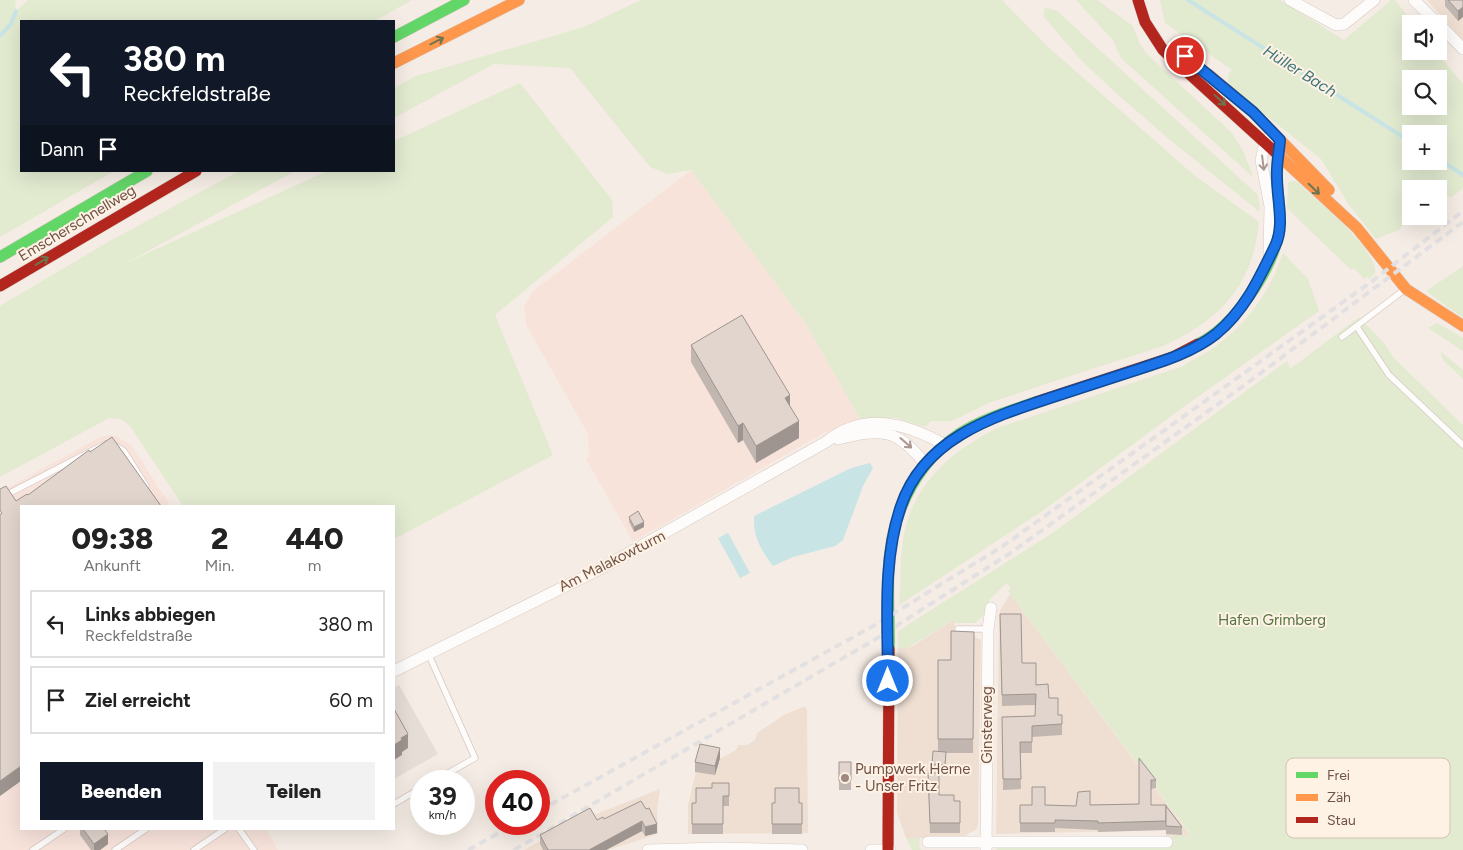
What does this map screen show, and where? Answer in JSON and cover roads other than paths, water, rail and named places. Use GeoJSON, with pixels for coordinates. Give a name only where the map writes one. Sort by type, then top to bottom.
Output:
{"type":"FeatureCollection","features":[{"type":"Feature","properties":{"kind":"main road"},"geometry":{"type":"LineString","coordinates":[[395,36],[464,0]]}},
{"type":"Feature","properties":{"kind":"main road"},"geometry":{"type":"LineString","coordinates":[[395,62],[519,0]]}},
{"type":"Feature","properties":{"kind":"main road"},"geometry":{"type":"LineString","coordinates":[[1138,0],[1145,22],[1163,50],[1217,97],[1357,228]]}},
{"type":"Feature","properties":{"kind":"main road"},"geometry":{"type":"LineString","coordinates":[[1149,0],[1155,21],[1172,45],[1253,112],[1317,176],[1345,208],[1357,228],[1384,264],[1406,289],[1463,326]]}},
{"type":"Feature","properties":{"kind":"main road"},"geometry":{"type":"LineString","coordinates":[[889,850],[890,553],[902,504],[926,465],[945,445],[958,435],[987,420],[1154,364],[1203,342],[1226,325],[1248,300],[1260,279],[1269,255],[1276,246],[1279,230],[1277,178],[1279,156],[1277,137]]}},
{"type":"Feature","properties":{"kind":"main road","name":"Emscherschnellweg"},"geometry":{"type":"LineString","coordinates":[[0,257],[145,172]]}},
{"type":"Feature","properties":{"kind":"main road","name":"Emscherschnellweg"},"geometry":{"type":"LineString","coordinates":[[0,286],[194,172]]}},
{"type":"Feature","properties":{"kind":"street"},"geometry":{"type":"LineString","coordinates":[[1290,0],[1336,25],[1344,24],[1374,0]]}},
{"type":"Feature","properties":{"kind":"street"},"geometry":{"type":"LineString","coordinates":[[1303,0],[1316,13]]}},
{"type":"Feature","properties":{"kind":"street"},"geometry":{"type":"LineString","coordinates":[[1414,0],[1429,15]]}},
{"type":"Feature","properties":{"kind":"street"},"geometry":{"type":"LineString","coordinates":[[1447,33],[1463,49]]}},
{"type":"Feature","properties":{"kind":"street"},"geometry":{"type":"LineString","coordinates":[[1269,255],[1270,206],[1268,182],[1261,160],[1265,143],[1277,137]]}},
{"type":"Feature","properties":{"kind":"street","name":"Am Malakowturm"},"geometry":{"type":"LineString","coordinates":[[395,670],[602,568],[826,442],[840,431],[866,424],[885,424],[912,429],[945,445]]}},
{"type":"Feature","properties":{"kind":"street","name":"Am Malakowturm"},"geometry":{"type":"LineString","coordinates":[[826,442],[859,433],[888,433],[900,437],[926,465]]}},
{"type":"Feature","properties":{"kind":"street","name":"Ginsterweg"},"geometry":{"type":"LineString","coordinates":[[986,846],[988,629],[991,608]]}},
{"type":"Feature","properties":{"kind":"street"},"geometry":{"type":"LineString","coordinates":[[928,842],[986,846],[1168,842]]}},
{"type":"Feature","properties":{"kind":"street"},"geometry":{"type":"LineString","coordinates":[[648,850],[802,850]]}},
{"type":"Feature","properties":{"kind":"street"},"geometry":{"type":"LineString","coordinates":[[871,850],[889,850]]}},
{"type":"Feature","properties":{"kind":"lane"},"geometry":{"type":"LineString","coordinates":[[1342,337],[1406,289]]}},
{"type":"Feature","properties":{"kind":"lane"},"geometry":{"type":"LineString","coordinates":[[1357,327],[1389,374],[1463,444]]}},
{"type":"Feature","properties":{"kind":"lane"},"geometry":{"type":"LineString","coordinates":[[0,498],[102,444],[114,444],[124,451],[149,490]]}},
{"type":"Feature","properties":{"kind":"lane"},"geometry":{"type":"LineString","coordinates":[[958,629],[988,629]]}},
{"type":"Feature","properties":{"kind":"lane"},"geometry":{"type":"LineString","coordinates":[[428,653],[475,758],[454,770]]}},
{"type":"Feature","properties":{"kind":"lane"},"geometry":{"type":"LineString","coordinates":[[395,803],[410,795]]}},
{"type":"Feature","properties":{"kind":"lane"},"geometry":{"type":"LineString","coordinates":[[33,850],[63,830]]}},
{"type":"Feature","properties":{"kind":"lane"},"geometry":{"type":"LineString","coordinates":[[116,850],[145,830]]}},
{"type":"Feature","properties":{"kind":"lane"},"geometry":{"type":"LineString","coordinates":[[194,850],[224,830]]}},
{"type":"Feature","properties":{"kind":"lane"},"geometry":{"type":"LineString","coordinates":[[240,830],[254,850]]}},
{"type":"Feature","properties":{"kind":"water"},"geometry":{"type":"Polygon","coordinates":[[[870,463],[873,468],[863,486],[843,540],[835,546],[793,557],[773,566],[759,543],[755,530],[754,516],[851,468],[870,463]]]}},
{"type":"Feature","properties":{"kind":"water"},"geometry":{"type":"Polygon","coordinates":[[[728,533],[750,573],[740,578],[718,538],[728,533]]]}},
{"type":"Feature","properties":{"kind":"waterway","name":"Hüller Bach"},"geometry":{"type":"LineString","coordinates":[[1188,0],[1402,136]]}},
{"type":"Feature","properties":{"kind":"waterway"},"geometry":{"type":"LineString","coordinates":[[0,36],[11,24],[16,11]]}},
{"type":"Feature","properties":{"kind":"waterway","name":"Hüller Bach"},"geometry":{"type":"LineString","coordinates":[[1447,164],[1463,175]]}},
{"type":"Feature","properties":{"kind":"railway"},"geometry":{"type":"LineString","coordinates":[[550,805],[875,625],[1003,546],[1371,282],[1463,211]]}},
{"type":"Feature","properties":{"kind":"railway"},"geometry":{"type":"LineString","coordinates":[[514,850],[874,640],[1009,554],[1246,384],[1463,222]]}},
{"type":"Feature","properties":{"kind":"railway"},"geometry":{"type":"LineString","coordinates":[[468,850],[495,835]]}},
{"type":"Feature","properties":{"kind":"place","name":"Pumpwerk Herne - Unser Fritz"},"geometry":{"type":"Point","coordinates":[845,778]}},
{"type":"Feature","properties":{"kind":"park label","name":"Hafen Grimberg"},"geometry":{"type":"Point","coordinates":[1272,620]}}]}
